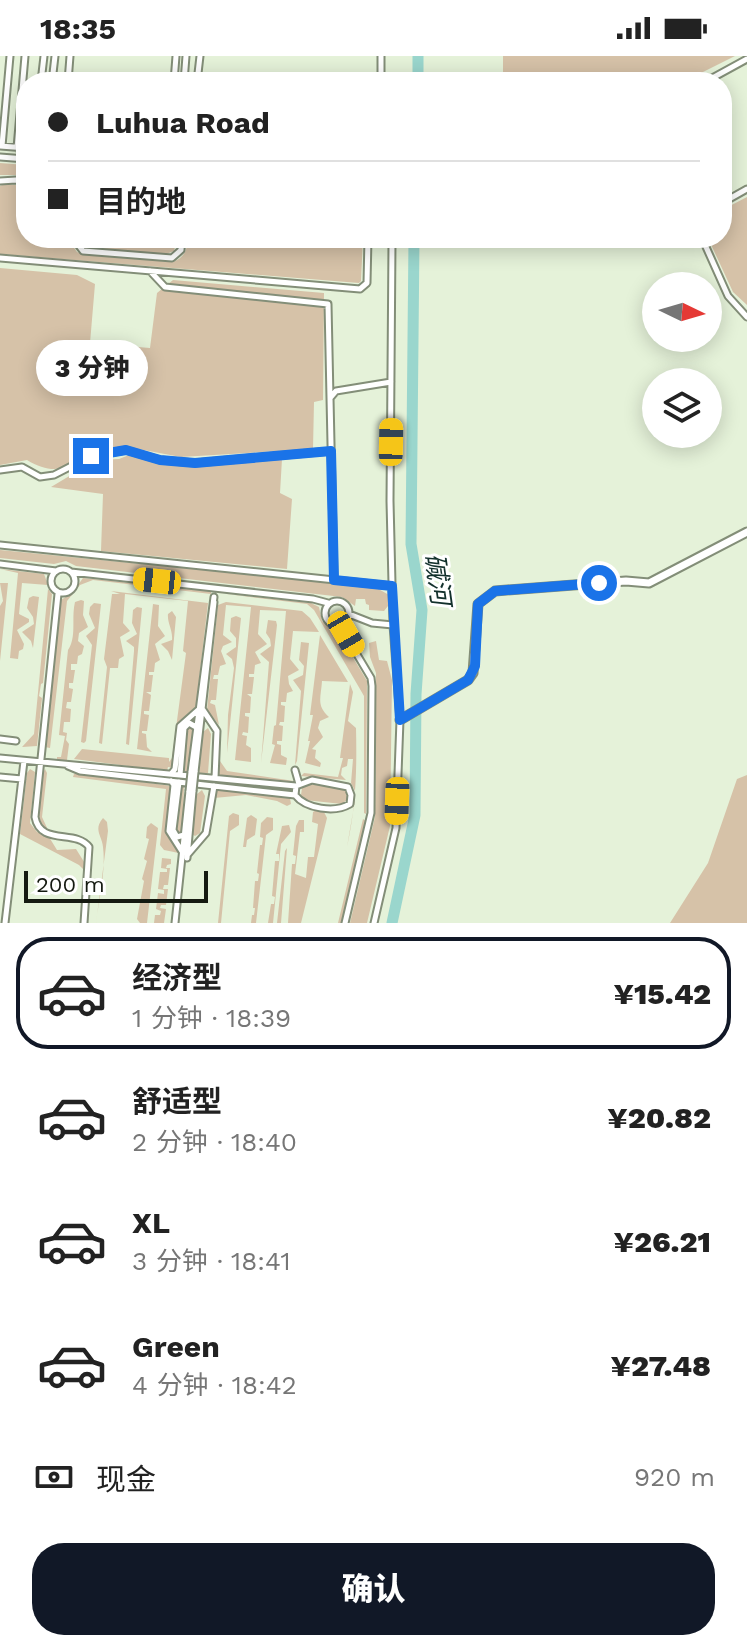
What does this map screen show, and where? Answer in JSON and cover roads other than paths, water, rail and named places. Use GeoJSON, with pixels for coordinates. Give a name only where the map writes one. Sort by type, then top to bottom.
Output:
{"type":"FeatureCollection","features":[{"type":"Feature","properties":{"kind":"street"},"geometry":{"type":"LineString","coordinates":[[1,146],[10,56]]}},
{"type":"Feature","properties":{"kind":"street"},"geometry":{"type":"LineString","coordinates":[[723,72],[747,59]]}},
{"type":"Feature","properties":{"kind":"street"},"geometry":{"type":"LineString","coordinates":[[81,248],[83,251],[172,258],[181,248]]}},
{"type":"Feature","properties":{"kind":"street"},"geometry":{"type":"LineString","coordinates":[[0,258],[360,289],[367,283],[368,248]]}},
{"type":"Feature","properties":{"kind":"street"},"geometry":{"type":"LineString","coordinates":[[374,923],[396,828],[404,718],[393,625],[391,248]]}},
{"type":"Feature","properties":{"kind":"street"},"geometry":{"type":"LineString","coordinates":[[706,248],[728,296],[747,317]]}},
{"type":"Feature","properties":{"kind":"street"},"geometry":{"type":"LineString","coordinates":[[150,271],[165,287],[328,304],[334,580]]}},
{"type":"Feature","properties":{"kind":"street"},"geometry":{"type":"LineString","coordinates":[[330,398],[336,391],[391,382]]}},
{"type":"Feature","properties":{"kind":"street"},"geometry":{"type":"LineString","coordinates":[[0,470],[22,467],[40,477],[54,475],[91,456],[126,450],[160,460],[195,463],[331,451]]}},
{"type":"Feature","properties":{"kind":"street"},"geometry":{"type":"LineString","coordinates":[[404,718],[468,680],[473,673],[478,604],[495,591],[626,581],[649,583],[747,532]]}},
{"type":"Feature","properties":{"kind":"street"},"geometry":{"type":"LineString","coordinates":[[0,545],[392,586]]}},
{"type":"Feature","properties":{"kind":"street"},"geometry":{"type":"LineString","coordinates":[[0,564],[56,571],[63,568],[71,572],[328,603],[337,601],[344,603],[349,614],[340,626]]}},
{"type":"Feature","properties":{"kind":"street"},"geometry":{"type":"LineString","coordinates":[[56,571],[51,580],[58,594],[36,824],[44,832],[81,839],[89,847],[84,923]]}},
{"type":"Feature","properties":{"kind":"street"},"geometry":{"type":"LineString","coordinates":[[58,594],[68,592],[74,586],[71,572]]}},
{"type":"Feature","properties":{"kind":"street"},"geometry":{"type":"LineString","coordinates":[[177,923],[193,772],[214,597],[201,710],[217,731],[215,782],[206,833],[185,855]]}},
{"type":"Feature","properties":{"kind":"street"},"geometry":{"type":"LineString","coordinates":[[328,603],[324,609],[326,620],[340,626],[371,678],[372,686],[371,813],[345,923]]}},
{"type":"Feature","properties":{"kind":"street"},"geometry":{"type":"LineString","coordinates":[[349,614],[372,623],[393,625]]}},
{"type":"Feature","properties":{"kind":"street"},"geometry":{"type":"LineString","coordinates":[[185,855],[169,831],[174,785],[171,777],[175,769],[180,726],[201,710]]}},
{"type":"Feature","properties":{"kind":"street"},"geometry":{"type":"LineString","coordinates":[[189,723],[211,727],[215,736],[210,775],[206,781],[204,832],[195,840],[187,835],[179,838],[173,833],[184,728],[189,723]]}},
{"type":"Feature","properties":{"kind":"street"},"geometry":{"type":"LineString","coordinates":[[0,739],[16,741]]}},
{"type":"Feature","properties":{"kind":"street"},"geometry":{"type":"LineString","coordinates":[[0,758],[67,766],[80,771],[215,782],[295,795],[305,804],[336,809],[345,807],[352,799],[348,787],[342,784],[312,780],[298,785],[215,782]]}},
{"type":"Feature","properties":{"kind":"street"},"geometry":{"type":"LineString","coordinates":[[5,923],[24,761]]}},
{"type":"Feature","properties":{"kind":"street"},"geometry":{"type":"LineString","coordinates":[[295,770],[298,785],[295,795]]}},
{"type":"Feature","properties":{"kind":"street"},"geometry":{"type":"LineString","coordinates":[[0,777],[22,779]]}},
{"type":"Feature","properties":{"kind":"waterway","name":"碱河"},"geometry":{"type":"LineString","coordinates":[[418,56],[418,72]]}},
{"type":"Feature","properties":{"kind":"waterway","name":"碱河"},"geometry":{"type":"LineString","coordinates":[[392,923],[415,815],[416,694],[422,610],[411,544],[414,248]]}}]}
